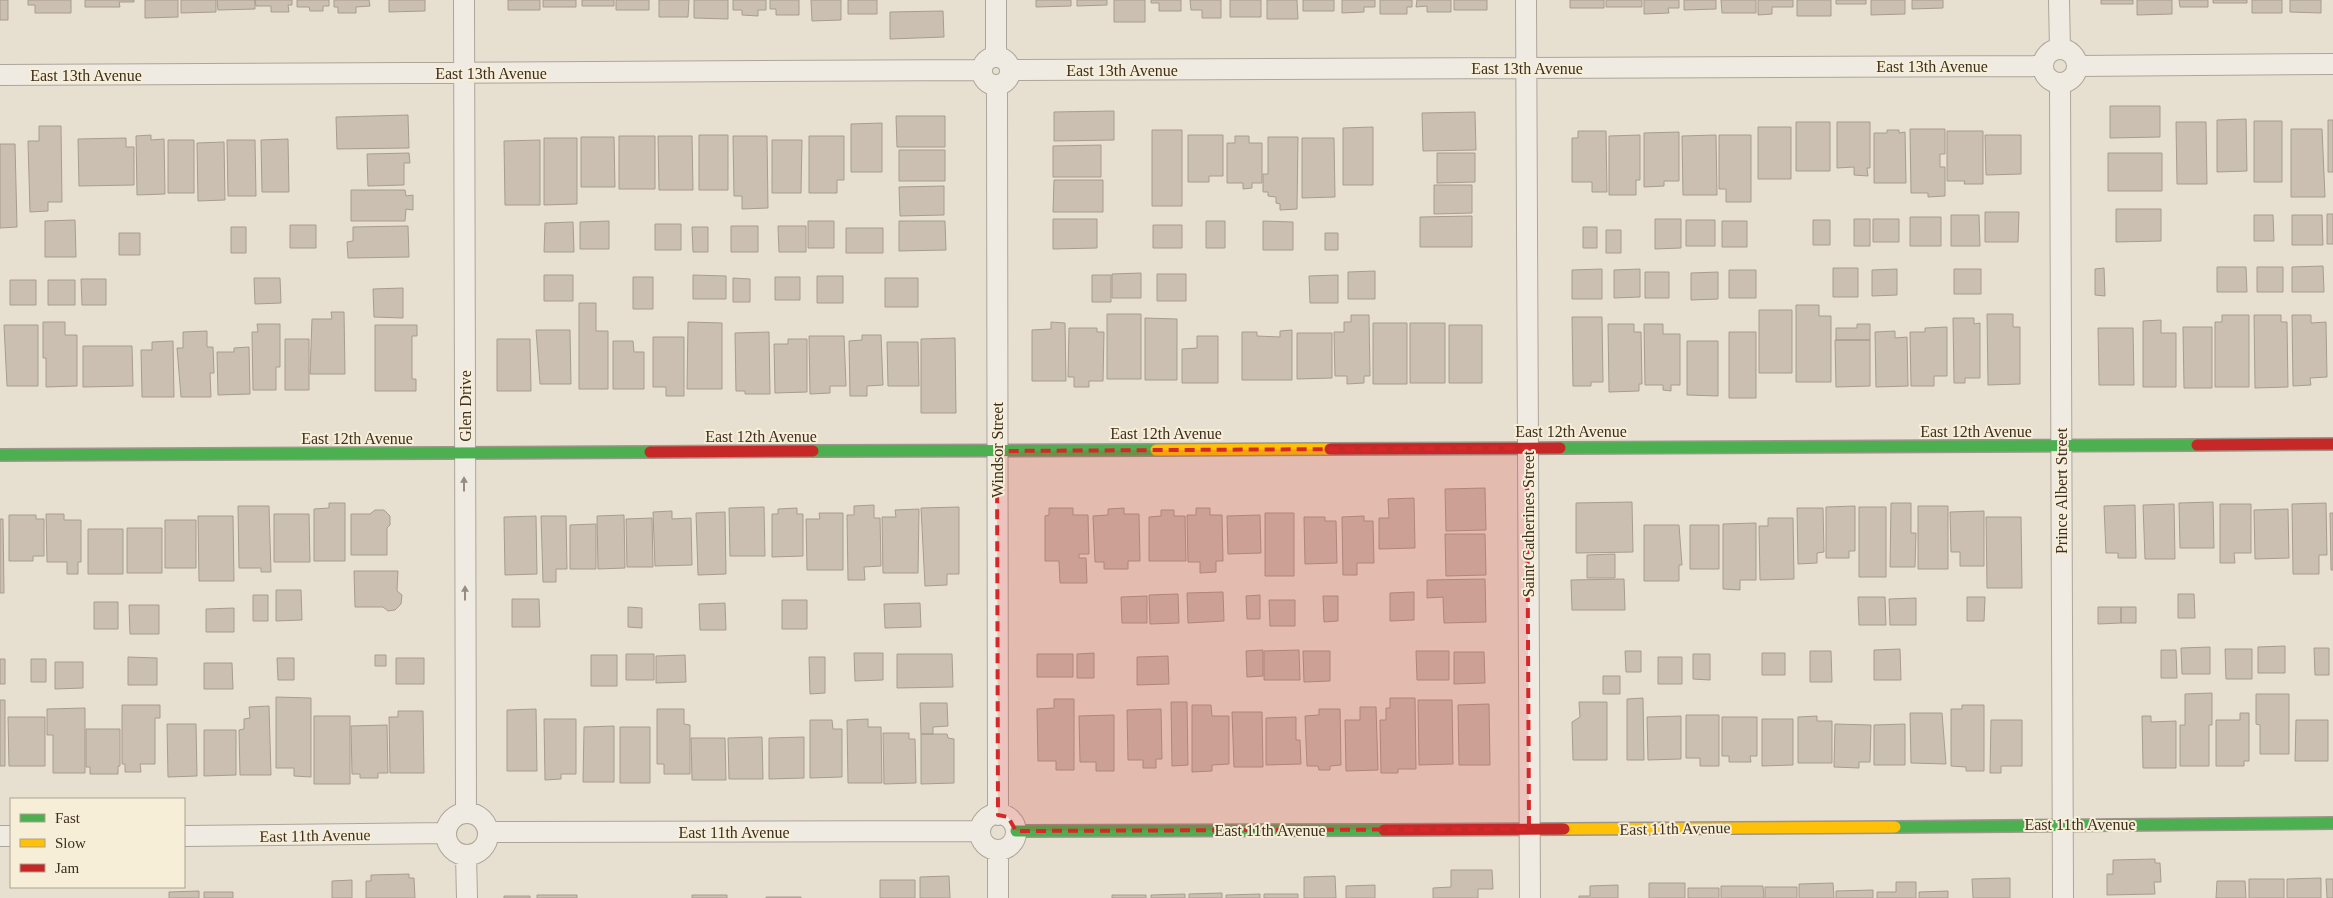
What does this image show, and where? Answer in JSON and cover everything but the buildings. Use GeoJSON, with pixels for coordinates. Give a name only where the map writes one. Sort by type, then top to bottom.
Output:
{"type":"FeatureCollection","features":[{"type":"Feature","properties":{"kind":"street","name":"Glen Drive"},"geometry":{"type":"LineString","coordinates":[[464,0],[466,813]]}},
{"type":"Feature","properties":{"kind":"street"},"geometry":{"type":"LineString","coordinates":[[989,63],[1005,59],[1011,70],[1005,82],[997,85],[985,79],[989,63],[996,0]]}},
{"type":"Feature","properties":{"kind":"street","name":"Saint Catherines Street"},"geometry":{"type":"LineString","coordinates":[[1526,0],[1530,898]]}},
{"type":"Feature","properties":{"kind":"street"},"geometry":{"type":"LineString","coordinates":[[2059,0],[2060,49]]}},
{"type":"Feature","properties":{"kind":"street"},"geometry":{"type":"LineString","coordinates":[[2060,49],[2070,52],[2077,60],[2078,66],[2077,71],[2070,80],[2060,83],[2050,80],[2044,66],[2046,56],[2060,49]]}},
{"type":"Feature","properties":{"kind":"street","name":"East 13th Avenue"},"geometry":{"type":"LineString","coordinates":[[0,75],[465,73],[989,63]]}},
{"type":"Feature","properties":{"kind":"street"},"geometry":{"type":"LineString","coordinates":[[2078,66],[2333,64]]}},
{"type":"Feature","properties":{"kind":"street","name":"East 13th Avenue"},"geometry":{"type":"LineString","coordinates":[[1011,70],[2044,66]]}},
{"type":"Feature","properties":{"kind":"street","name":"Prince Albert Street"},"geometry":{"type":"LineString","coordinates":[[2060,83],[2063,898]]}},
{"type":"Feature","properties":{"kind":"street","name":"Windsor Street"},"geometry":{"type":"LineString","coordinates":[[997,85],[998,815]]}},
{"type":"Feature","properties":{"kind":"street","name":"East 12th Avenue"},"geometry":{"type":"LineString","coordinates":[[0,455],[2060,447],[2333,444]]}},
{"type":"Feature","properties":{"kind":"street"},"geometry":{"type":"LineString","coordinates":[[466,813],[473,814],[483,821],[488,832],[484,846],[473,854],[466,855],[460,854],[449,846],[446,833],[447,827],[455,817],[466,813]]}},
{"type":"Feature","properties":{"kind":"street"},"geometry":{"type":"LineString","coordinates":[[998,815],[1008,817],[1016,831],[1013,842],[1009,847],[998,850],[987,847],[980,831],[988,818],[998,815]]}},
{"type":"Feature","properties":{"kind":"street","name":"East 11th Avenue"},"geometry":{"type":"LineString","coordinates":[[1016,831],[2333,823]]}},
{"type":"Feature","properties":{"kind":"street","name":"East 11th Avenue"},"geometry":{"type":"LineString","coordinates":[[488,832],[980,831]]}},
{"type":"Feature","properties":{"kind":"street","name":"East 11th Avenue"},"geometry":{"type":"LineString","coordinates":[[185,836],[446,833]]}},
{"type":"Feature","properties":{"kind":"street"},"geometry":{"type":"LineString","coordinates":[[998,850],[998,898]]}},
{"type":"Feature","properties":{"kind":"street"},"geometry":{"type":"LineString","coordinates":[[466,855],[466,898]]}},
{"type":"Feature","properties":{"kind":"highlighted area"},"geometry":{"type":"Polygon","coordinates":[[[1527,448],[1529,829],[1016,831],[1008,817],[998,815],[997,451],[1527,448]]]}},
{"type":"Feature","properties":{"kind":"traffic: fast"},"geometry":{"type":"LineString","coordinates":[[1560,448],[2197,445]]}},
{"type":"Feature","properties":{"kind":"traffic: fast"},"geometry":{"type":"LineString","coordinates":[[813,451],[1156,450]]}},
{"type":"Feature","properties":{"kind":"traffic: fast"},"geometry":{"type":"LineString","coordinates":[[0,455],[650,452]]}},
{"type":"Feature","properties":{"kind":"traffic: fast"},"geometry":{"type":"LineString","coordinates":[[1895,827],[2333,823]]}},
{"type":"Feature","properties":{"kind":"traffic: fast"},"geometry":{"type":"LineString","coordinates":[[1016,831],[1384,830]]}},
{"type":"Feature","properties":{"kind":"traffic: slow"},"geometry":{"type":"LineString","coordinates":[[1156,450],[1330,449]]}},
{"type":"Feature","properties":{"kind":"traffic: slow"},"geometry":{"type":"LineString","coordinates":[[1564,829],[1895,827]]}},
{"type":"Feature","properties":{"kind":"traffic: jam"},"geometry":{"type":"LineString","coordinates":[[2197,445],[2333,444]]}},
{"type":"Feature","properties":{"kind":"traffic: jam"},"geometry":{"type":"LineString","coordinates":[[1330,449],[1560,448]]}},
{"type":"Feature","properties":{"kind":"traffic: jam"},"geometry":{"type":"LineString","coordinates":[[650,452],[813,451]]}},
{"type":"Feature","properties":{"kind":"traffic: jam"},"geometry":{"type":"LineString","coordinates":[[1384,830],[1564,829]]}}]}
